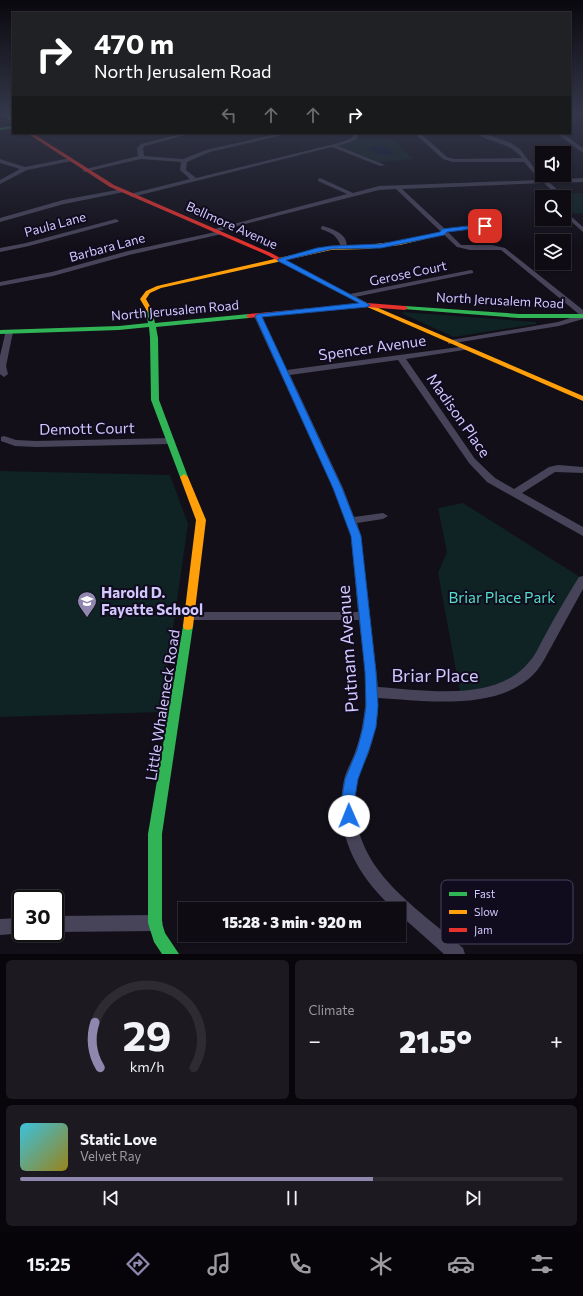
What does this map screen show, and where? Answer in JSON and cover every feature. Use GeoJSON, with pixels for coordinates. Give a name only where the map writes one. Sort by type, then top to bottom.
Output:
{"type":"FeatureCollection","features":[{"type":"Feature","properties":{"kind":"main road","name":"Bellmore Avenue"},"geometry":{"type":"LineString","coordinates":[[70,160],[122,191],[280,260],[367,305],[582,398]]}},
{"type":"Feature","properties":{"kind":"main road"},"geometry":{"type":"LineString","coordinates":[[280,260],[317,250],[344,247],[381,246],[443,232]]}},
{"type":"Feature","properties":{"kind":"main road","name":"Little Whaleneck Road"},"geometry":{"type":"LineString","coordinates":[[171,954],[159,937],[155,923],[155,834],[190,616],[201,520],[155,400],[154,338],[148,307],[143,299],[148,292],[159,287],[280,260]]}},
{"type":"Feature","properties":{"kind":"main road","name":"North Jerusalem Road"},"geometry":{"type":"LineString","coordinates":[[4,332],[119,328],[367,305],[519,316],[583,316]]}},
{"type":"Feature","properties":{"kind":"street"},"geometry":{"type":"LineString","coordinates":[[85,170],[134,159]]}},
{"type":"Feature","properties":{"kind":"street"},"geometry":{"type":"LineString","coordinates":[[157,159],[184,161],[190,159]]}},
{"type":"Feature","properties":{"kind":"street"},"geometry":{"type":"LineString","coordinates":[[132,195],[282,159]]}},
{"type":"Feature","properties":{"kind":"street"},"geometry":{"type":"LineString","coordinates":[[365,159],[382,165]]}},
{"type":"Feature","properties":{"kind":"street"},"geometry":{"type":"LineString","coordinates":[[447,159],[455,161],[527,160],[535,172]]}},
{"type":"Feature","properties":{"kind":"street"},"geometry":{"type":"LineString","coordinates":[[0,182],[25,169],[70,160]]}},
{"type":"Feature","properties":{"kind":"street"},"geometry":{"type":"LineString","coordinates":[[0,161],[25,169]]}},
{"type":"Feature","properties":{"kind":"street"},"geometry":{"type":"LineString","coordinates":[[184,161],[183,170],[195,180]]}},
{"type":"Feature","properties":{"kind":"street"},"geometry":{"type":"LineString","coordinates":[[320,180],[353,195]]}},
{"type":"Feature","properties":{"kind":"street","name":"Barbara Lane"},"geometry":{"type":"LineString","coordinates":[[571,181],[583,180]]}},
{"type":"Feature","properties":{"kind":"street"},"geometry":{"type":"LineString","coordinates":[[546,182],[555,190]]}},
{"type":"Feature","properties":{"kind":"street","name":"Barbara Lane"},"geometry":{"type":"LineString","coordinates":[[0,284],[53,274],[128,253],[217,232],[379,188],[546,182]]}},
{"type":"Feature","properties":{"kind":"street"},"geometry":{"type":"LineString","coordinates":[[397,187],[459,246],[463,248],[489,246],[503,249],[583,316]]}},
{"type":"Feature","properties":{"kind":"street"},"geometry":{"type":"LineString","coordinates":[[0,220],[63,202],[122,191]]}},
{"type":"Feature","properties":{"kind":"street"},"geometry":{"type":"LineString","coordinates":[[571,219],[582,229]]}},
{"type":"Feature","properties":{"kind":"street","name":"Paula Lane"},"geometry":{"type":"LineString","coordinates":[[0,250],[27,245],[116,221]]}},
{"type":"Feature","properties":{"kind":"street"},"geometry":{"type":"LineString","coordinates":[[443,232],[499,224]]}},
{"type":"Feature","properties":{"kind":"street"},"geometry":{"type":"LineString","coordinates":[[323,228],[340,236],[343,239],[344,247]]}},
{"type":"Feature","properties":{"kind":"street","name":"Gerose Court"},"geometry":{"type":"LineString","coordinates":[[350,296],[471,272]]}},
{"type":"Feature","properties":{"kind":"street","name":"Putnam Avenue"},"geometry":{"type":"LineString","coordinates":[[258,316],[338,488],[356,536],[365,616],[371,692],[369,727],[363,750],[351,779],[348,803],[350,830],[355,846],[373,877],[384,890],[441,940]]}},
{"type":"Feature","properties":{"kind":"street"},"geometry":{"type":"LineString","coordinates":[[451,342],[559,324],[583,316]]}},
{"type":"Feature","properties":{"kind":"street","name":"North Jerusalem Road"},"geometry":{"type":"LineString","coordinates":[[4,332],[2,366],[4,374]]}},
{"type":"Feature","properties":{"kind":"street","name":"Spencer Avenue"},"geometry":{"type":"LineString","coordinates":[[284,373],[401,358],[464,348]]}},
{"type":"Feature","properties":{"kind":"street","name":"Madison Place"},"geometry":{"type":"LineString","coordinates":[[401,358],[472,461],[491,480],[583,532]]}},
{"type":"Feature","properties":{"kind":"street","name":"Demott Court"},"geometry":{"type":"LineString","coordinates":[[4,439],[15,443],[36,444],[170,441]]}},
{"type":"Feature","properties":{"kind":"street"},"geometry":{"type":"LineString","coordinates":[[515,493],[552,469],[563,468],[583,470]]}},
{"type":"Feature","properties":{"kind":"street"},"geometry":{"type":"LineString","coordinates":[[350,521],[383,516]]}},
{"type":"Feature","properties":{"kind":"street","name":"Briar Place"},"geometry":{"type":"LineString","coordinates":[[371,692],[460,696],[480,695],[504,689],[521,679],[533,667],[559,623],[571,598],[583,580]]}},
{"type":"Feature","properties":{"kind":"street"},"geometry":{"type":"LineString","coordinates":[[190,616],[365,616]]}},
{"type":"Feature","properties":{"kind":"street"},"geometry":{"type":"LineString","coordinates":[[64,924],[155,923]]}},
{"type":"Feature","properties":{"kind":"street"},"geometry":{"type":"LineString","coordinates":[[0,927],[12,926]]}},
{"type":"Feature","properties":{"kind":"street","name":"Putnam Avenue"},"geometry":{"type":"LineString","coordinates":[[446,944],[457,954]]}},
{"type":"Feature","properties":{"kind":"green space"},"geometry":{"type":"Polygon","coordinates":[[[369,159],[413,159],[378,162],[369,159]]]}},
{"type":"Feature","properties":{"kind":"green space"},"geometry":{"type":"Polygon","coordinates":[[[583,193],[583,213],[571,214],[571,194],[583,193]]]}},
{"type":"Feature","properties":{"kind":"green space"},"geometry":{"type":"Polygon","coordinates":[[[402,312],[536,322],[536,324],[454,337],[401,313],[404,313],[402,312]]]}},
{"type":"Feature","properties":{"kind":"green space","name":"Harold D. Fayette School"},"geometry":{"type":"Polygon","coordinates":[[[0,471],[170,475],[188,524],[161,712],[0,717],[0,471]]]}},
{"type":"Feature","properties":{"kind":"green space","name":"Briar Place Park"},"geometry":{"type":"Polygon","coordinates":[[[463,503],[580,577],[538,654],[526,670],[505,682],[488,689],[460,692],[438,573],[447,552],[438,508],[463,503]]]}},
{"type":"Feature","properties":{"kind":"traffic: fast"},"geometry":{"type":"LineString","coordinates":[[405,308],[519,316],[583,316]]}},
{"type":"Feature","properties":{"kind":"traffic: fast"},"geometry":{"type":"LineString","coordinates":[[149,310],[154,338],[155,400],[184,477]]}},
{"type":"Feature","properties":{"kind":"traffic: fast"},"geometry":{"type":"LineString","coordinates":[[0,332],[119,328],[249,316]]}},
{"type":"Feature","properties":{"kind":"traffic: fast"},"geometry":{"type":"LineString","coordinates":[[171,954],[159,937],[155,923],[155,834],[188,626]]}},
{"type":"Feature","properties":{"kind":"traffic: slow"},"geometry":{"type":"LineString","coordinates":[[149,310],[143,299],[148,292],[159,287],[331,248],[367,247],[400,243],[444,233]]}},
{"type":"Feature","properties":{"kind":"traffic: slow"},"geometry":{"type":"LineString","coordinates":[[307,274],[367,305],[583,399]]}},
{"type":"Feature","properties":{"kind":"traffic: slow"},"geometry":{"type":"LineString","coordinates":[[184,477],[201,520],[188,626]]}},
{"type":"Feature","properties":{"kind":"traffic: jam"},"geometry":{"type":"LineString","coordinates":[[69,159],[112,186],[269,254],[307,274]]}},
{"type":"Feature","properties":{"kind":"traffic: jam"},"geometry":{"type":"LineString","coordinates":[[249,316],[367,305],[405,308]]}},
{"type":"Feature","properties":{"kind":"place","name":"Harold D. Fayette School"},"geometry":{"type":"Point","coordinates":[87,618]}},
{"type":"Feature","properties":{"kind":"route"},"geometry":{"type":"LineString","coordinates":[[349,816],[348,803],[351,779],[363,750],[369,727],[372,706],[371,672],[356,536],[338,488],[258,316],[367,305],[280,260],[296,257],[317,250],[381,246],[444,233],[442,231],[485,226]]}}]}
